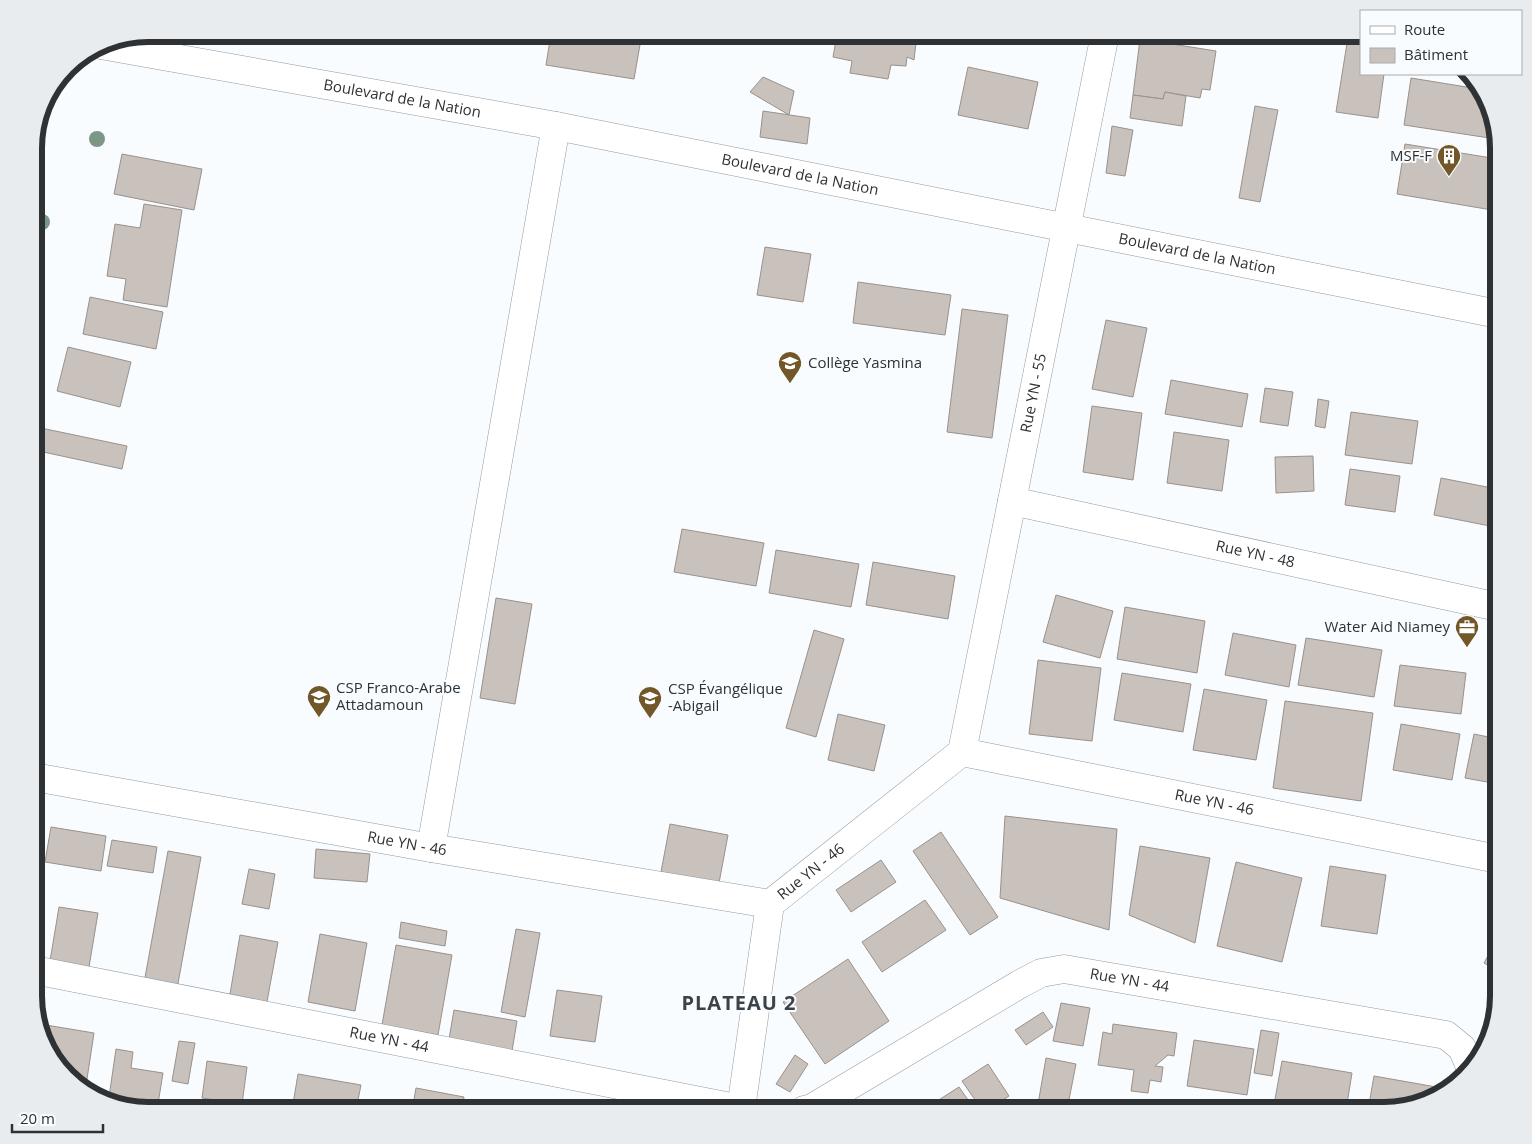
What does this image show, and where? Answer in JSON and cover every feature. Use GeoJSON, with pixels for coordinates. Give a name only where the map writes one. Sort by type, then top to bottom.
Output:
{"type":"FeatureCollection","features":[{"type":"Feature","properties":{"kind":"street","name":"Rue YN - 55"},"geometry":{"type":"LineString","coordinates":[[962,752],[1103,42]]}},
{"type":"Feature","properties":{"kind":"street","name":"Boulevard de la Nation"},"geometry":{"type":"LineString","coordinates":[[115,48],[556,126],[1490,312]]}},
{"type":"Feature","properties":{"kind":"street"},"geometry":{"type":"LineString","coordinates":[[431,848],[556,126]]}},
{"type":"Feature","properties":{"kind":"street","name":"Rue YN - 48"},"geometry":{"type":"LineString","coordinates":[[1012,501],[1490,605]]}},
{"type":"Feature","properties":{"kind":"street","name":"Rue YN - 46"},"geometry":{"type":"LineString","coordinates":[[43,779],[431,848],[770,904],[962,752],[1490,857]]}},
{"type":"Feature","properties":{"kind":"street"},"geometry":{"type":"LineString","coordinates":[[745,1102],[770,904]]}},
{"type":"Feature","properties":{"kind":"street","name":"Rue YN - 44"},"geometry":{"type":"LineString","coordinates":[[822,1102],[1020,984],[1041,973],[1064,969],[1446,1035],[1462,1048],[1468,1060]]}},
{"type":"Feature","properties":{"kind":"street","name":"Rue YN - 44"},"geometry":{"type":"LineString","coordinates":[[43,972],[703,1102]]}},
{"type":"Feature","properties":{"kind":"building"},"geometry":{"type":"Polygon","coordinates":[[[550,42],[640,42],[634,79],[546,65],[550,42]]]}},
{"type":"Feature","properties":{"kind":"building"},"geometry":{"type":"Polygon","coordinates":[[[836,42],[916,42],[914,60],[907,57],[906,66],[891,65],[888,79],[850,73],[852,61],[833,57],[836,42]]]}},
{"type":"Feature","properties":{"kind":"building"},"geometry":{"type":"Polygon","coordinates":[[[1140,42],[1159,42],[1216,51],[1210,90],[1202,89],[1200,98],[1165,92],[1163,99],[1133,95],[1140,42]]]}},
{"type":"Feature","properties":{"kind":"building"},"geometry":{"type":"Polygon","coordinates":[[[1347,42],[1360,42],[1360,75],[1384,75],[1378,118],[1336,112],[1347,42]]]}},
{"type":"Feature","properties":{"kind":"building"},"geometry":{"type":"Polygon","coordinates":[[[968,67],[1038,82],[1028,129],[958,115],[968,67]]]}},
{"type":"Feature","properties":{"kind":"building"},"geometry":{"type":"Polygon","coordinates":[[[763,77],[794,91],[789,115],[750,92],[763,77]]]}},
{"type":"Feature","properties":{"kind":"building"},"geometry":{"type":"Polygon","coordinates":[[[1411,78],[1470,88],[1484,114],[1489,138],[1404,125],[1411,78]]]}},
{"type":"Feature","properties":{"kind":"building"},"geometry":{"type":"Polygon","coordinates":[[[1165,92],[1186,96],[1182,126],[1130,118],[1133,95],[1163,99],[1165,92]]]}},
{"type":"Feature","properties":{"kind":"building"},"geometry":{"type":"Polygon","coordinates":[[[1255,106],[1278,110],[1260,202],[1239,198],[1255,106]]]}},
{"type":"Feature","properties":{"kind":"building"},"geometry":{"type":"Polygon","coordinates":[[[763,111],[810,118],[807,144],[760,137],[763,111]]]}},
{"type":"Feature","properties":{"kind":"building"},"geometry":{"type":"Polygon","coordinates":[[[1112,126],[1133,130],[1125,176],[1106,173],[1112,126]]]}},
{"type":"Feature","properties":{"kind":"building","name":"MSF-F"},"geometry":{"type":"Polygon","coordinates":[[[1405,144],[1490,158],[1490,210],[1397,194],[1405,144]]]}},
{"type":"Feature","properties":{"kind":"building"},"geometry":{"type":"Polygon","coordinates":[[[122,154],[202,169],[194,210],[114,194],[122,154]]]}},
{"type":"Feature","properties":{"kind":"building"},"geometry":{"type":"Polygon","coordinates":[[[144,204],[182,210],[167,307],[123,300],[126,279],[107,276],[115,224],[140,228],[144,204]]]}},
{"type":"Feature","properties":{"kind":"building"},"geometry":{"type":"Polygon","coordinates":[[[765,247],[811,254],[803,302],[757,295],[765,247]]]}},
{"type":"Feature","properties":{"kind":"building"},"geometry":{"type":"Polygon","coordinates":[[[858,282],[951,295],[945,335],[853,323],[858,282]]]}},
{"type":"Feature","properties":{"kind":"building"},"geometry":{"type":"Polygon","coordinates":[[[90,297],[163,312],[156,349],[83,334],[90,297]]]}},
{"type":"Feature","properties":{"kind":"building"},"geometry":{"type":"Polygon","coordinates":[[[962,309],[1008,315],[992,438],[947,432],[962,309]]]}},
{"type":"Feature","properties":{"kind":"building"},"geometry":{"type":"Polygon","coordinates":[[[1106,320],[1147,328],[1133,397],[1092,389],[1106,320]]]}},
{"type":"Feature","properties":{"kind":"building"},"geometry":{"type":"Polygon","coordinates":[[[68,347],[131,362],[120,407],[57,391],[68,347]]]}},
{"type":"Feature","properties":{"kind":"building"},"geometry":{"type":"Polygon","coordinates":[[[1171,380],[1248,394],[1242,427],[1165,414],[1171,380]]]}},
{"type":"Feature","properties":{"kind":"building"},"geometry":{"type":"Polygon","coordinates":[[[1265,388],[1293,392],[1288,426],[1260,422],[1265,388]]]}},
{"type":"Feature","properties":{"kind":"building"},"geometry":{"type":"Polygon","coordinates":[[[1318,399],[1329,401],[1325,428],[1315,426],[1318,399]]]}},
{"type":"Feature","properties":{"kind":"building"},"geometry":{"type":"Polygon","coordinates":[[[1092,406],[1142,413],[1133,480],[1083,472],[1092,406]]]}},
{"type":"Feature","properties":{"kind":"building"},"geometry":{"type":"Polygon","coordinates":[[[1351,412],[1418,421],[1412,464],[1345,455],[1351,412]]]}},
{"type":"Feature","properties":{"kind":"building"},"geometry":{"type":"Polygon","coordinates":[[[43,428],[127,446],[122,469],[43,452],[43,428]]]}},
{"type":"Feature","properties":{"kind":"building"},"geometry":{"type":"Polygon","coordinates":[[[1174,432],[1229,440],[1222,491],[1167,483],[1174,432]]]}},
{"type":"Feature","properties":{"kind":"building"},"geometry":{"type":"Polygon","coordinates":[[[1313,456],[1314,491],[1276,493],[1275,457],[1313,456]]]}},
{"type":"Feature","properties":{"kind":"building"},"geometry":{"type":"Polygon","coordinates":[[[1350,469],[1400,476],[1395,512],[1345,505],[1350,469]]]}},
{"type":"Feature","properties":{"kind":"building"},"geometry":{"type":"Polygon","coordinates":[[[1441,478],[1490,488],[1490,526],[1434,515],[1441,478]]]}},
{"type":"Feature","properties":{"kind":"building"},"geometry":{"type":"Polygon","coordinates":[[[682,529],[764,543],[756,586],[674,572],[682,529]]]}},
{"type":"Feature","properties":{"kind":"building"},"geometry":{"type":"Polygon","coordinates":[[[776,550],[859,564],[851,607],[769,593],[776,550]]]}},
{"type":"Feature","properties":{"kind":"building"},"geometry":{"type":"Polygon","coordinates":[[[873,562],[955,576],[948,619],[866,605],[873,562]]]}},
{"type":"Feature","properties":{"kind":"building"},"geometry":{"type":"Polygon","coordinates":[[[1056,595],[1113,611],[1100,658],[1043,642],[1056,595]]]}},
{"type":"Feature","properties":{"kind":"building"},"geometry":{"type":"Polygon","coordinates":[[[496,598],[532,604],[515,704],[480,698],[496,598]]]}},
{"type":"Feature","properties":{"kind":"building"},"geometry":{"type":"Polygon","coordinates":[[[1125,607],[1205,621],[1197,673],[1117,659],[1125,607]]]}},
{"type":"Feature","properties":{"kind":"building"},"geometry":{"type":"Polygon","coordinates":[[[814,630],[844,639],[816,737],[786,728],[814,630]]]}},
{"type":"Feature","properties":{"kind":"building"},"geometry":{"type":"Polygon","coordinates":[[[1233,633],[1296,645],[1289,687],[1225,675],[1233,633]]]}},
{"type":"Feature","properties":{"kind":"building"},"geometry":{"type":"Polygon","coordinates":[[[1306,638],[1382,650],[1374,697],[1298,685],[1306,638]]]}},
{"type":"Feature","properties":{"kind":"building"},"geometry":{"type":"Polygon","coordinates":[[[1038,660],[1101,668],[1092,741],[1029,734],[1038,660]]]}},
{"type":"Feature","properties":{"kind":"building"},"geometry":{"type":"Polygon","coordinates":[[[1400,665],[1466,673],[1461,714],[1394,706],[1400,665]]]}},
{"type":"Feature","properties":{"kind":"building"},"geometry":{"type":"Polygon","coordinates":[[[1122,673],[1191,684],[1183,732],[1114,720],[1122,673]]]}},
{"type":"Feature","properties":{"kind":"building"},"geometry":{"type":"Polygon","coordinates":[[[1204,689],[1267,700],[1256,760],[1193,750],[1204,689]]]}},
{"type":"Feature","properties":{"kind":"building"},"geometry":{"type":"Polygon","coordinates":[[[1285,701],[1373,713],[1361,801],[1273,788],[1285,701]]]}},
{"type":"Feature","properties":{"kind":"building"},"geometry":{"type":"Polygon","coordinates":[[[838,714],[885,725],[874,771],[828,760],[838,714]]]}},
{"type":"Feature","properties":{"kind":"building"},"geometry":{"type":"Polygon","coordinates":[[[1401,724],[1460,734],[1452,780],[1393,770],[1401,724]]]}},
{"type":"Feature","properties":{"kind":"building"},"geometry":{"type":"Polygon","coordinates":[[[1474,734],[1490,737],[1490,783],[1465,778],[1474,734]]]}},
{"type":"Feature","properties":{"kind":"building"},"geometry":{"type":"Polygon","coordinates":[[[1005,816],[1117,829],[1109,930],[1000,898],[1005,816]]]}},
{"type":"Feature","properties":{"kind":"building"},"geometry":{"type":"Polygon","coordinates":[[[670,824],[728,835],[719,883],[661,872],[670,824]]]}},
{"type":"Feature","properties":{"kind":"building"},"geometry":{"type":"Polygon","coordinates":[[[51,827],[106,836],[101,871],[45,862],[51,827]]]}},
{"type":"Feature","properties":{"kind":"building"},"geometry":{"type":"Polygon","coordinates":[[[941,832],[998,917],[970,935],[913,851],[941,832]]]}},
{"type":"Feature","properties":{"kind":"building"},"geometry":{"type":"Polygon","coordinates":[[[112,840],[157,847],[153,873],[107,866],[112,840]]]}},
{"type":"Feature","properties":{"kind":"building"},"geometry":{"type":"Polygon","coordinates":[[[1140,846],[1210,858],[1195,943],[1129,915],[1140,846]]]}},
{"type":"Feature","properties":{"kind":"building"},"geometry":{"type":"Polygon","coordinates":[[[316,849],[370,854],[367,882],[314,878],[316,849]]]}},
{"type":"Feature","properties":{"kind":"building"},"geometry":{"type":"Polygon","coordinates":[[[168,851],[201,857],[177,989],[144,983],[168,851]]]}},
{"type":"Feature","properties":{"kind":"building"},"geometry":{"type":"Polygon","coordinates":[[[881,860],[896,882],[851,912],[836,890],[881,860]]]}},
{"type":"Feature","properties":{"kind":"building"},"geometry":{"type":"Polygon","coordinates":[[[1236,862],[1302,878],[1282,962],[1217,946],[1236,862]]]}},
{"type":"Feature","properties":{"kind":"building"},"geometry":{"type":"Polygon","coordinates":[[[1330,866],[1386,875],[1377,934],[1321,926],[1330,866]]]}},
{"type":"Feature","properties":{"kind":"building"},"geometry":{"type":"Polygon","coordinates":[[[249,869],[275,874],[269,909],[242,904],[249,869]]]}},
{"type":"Feature","properties":{"kind":"building"},"geometry":{"type":"Polygon","coordinates":[[[925,900],[946,930],[882,972],[862,942],[925,900]]]}},
{"type":"Feature","properties":{"kind":"building"},"geometry":{"type":"Polygon","coordinates":[[[59,907],[98,913],[88,973],[49,967],[59,907]]]}},
{"type":"Feature","properties":{"kind":"building"},"geometry":{"type":"Polygon","coordinates":[[[401,922],[447,931],[445,946],[399,938],[401,922]]]}},
{"type":"Feature","properties":{"kind":"building"},"geometry":{"type":"Polygon","coordinates":[[[516,929],[540,933],[525,1017],[501,1012],[516,929]]]}},
{"type":"Feature","properties":{"kind":"building"},"geometry":{"type":"Polygon","coordinates":[[[320,934],[367,943],[355,1011],[308,1002],[320,934]]]}},
{"type":"Feature","properties":{"kind":"building"},"geometry":{"type":"Polygon","coordinates":[[[240,935],[278,942],[266,1007],[229,1000],[240,935]]]}},
{"type":"Feature","properties":{"kind":"building"},"geometry":{"type":"Polygon","coordinates":[[[396,945],[452,955],[438,1035],[382,1025],[396,945]]]}},
{"type":"Feature","properties":{"kind":"building"},"geometry":{"type":"Polygon","coordinates":[[[1490,952],[1490,966],[1484,963],[1490,952]]]}},
{"type":"Feature","properties":{"kind":"building"},"geometry":{"type":"Polygon","coordinates":[[[848,959],[889,1021],[825,1064],[783,1002],[848,959]]]}},
{"type":"Feature","properties":{"kind":"building"},"geometry":{"type":"Polygon","coordinates":[[[557,990],[602,996],[595,1042],[550,1036],[557,990]]]}},
{"type":"Feature","properties":{"kind":"building"},"geometry":{"type":"Polygon","coordinates":[[[1061,1003],[1090,1008],[1083,1046],[1053,1041],[1061,1003]]]}},
{"type":"Feature","properties":{"kind":"building"},"geometry":{"type":"Polygon","coordinates":[[[454,1010],[517,1021],[512,1051],[449,1039],[454,1010]]]}},
{"type":"Feature","properties":{"kind":"building"},"geometry":{"type":"Polygon","coordinates":[[[1043,1012],[1053,1027],[1026,1045],[1015,1030],[1043,1012]]]}},
{"type":"Feature","properties":{"kind":"building"},"geometry":{"type":"Polygon","coordinates":[[[1113,1024],[1177,1033],[1174,1056],[1168,1055],[1155,1066],[1163,1067],[1161,1082],[1150,1080],[1148,1093],[1131,1091],[1134,1070],[1098,1065],[1103,1032],[1112,1034],[1113,1024]]]}},
{"type":"Feature","properties":{"kind":"building"},"geometry":{"type":"Polygon","coordinates":[[[47,1025],[94,1033],[87,1079],[82,1078],[60,1054],[47,1025]]]}},
{"type":"Feature","properties":{"kind":"building"},"geometry":{"type":"Polygon","coordinates":[[[1261,1030],[1279,1033],[1272,1076],[1254,1073],[1261,1030]]]}},
{"type":"Feature","properties":{"kind":"building"},"geometry":{"type":"Polygon","coordinates":[[[1194,1040],[1254,1049],[1247,1095],[1187,1086],[1194,1040]]]}},
{"type":"Feature","properties":{"kind":"building"},"geometry":{"type":"Polygon","coordinates":[[[179,1041],[195,1043],[188,1084],[172,1081],[179,1041]]]}},
{"type":"Feature","properties":{"kind":"building"},"geometry":{"type":"Polygon","coordinates":[[[116,1049],[133,1052],[131,1068],[163,1073],[158,1102],[128,1099],[109,1094],[116,1049]]]}},
{"type":"Feature","properties":{"kind":"building"},"geometry":{"type":"Polygon","coordinates":[[[795,1055],[808,1064],[790,1092],[776,1084],[795,1055]]]}},
{"type":"Feature","properties":{"kind":"building"},"geometry":{"type":"Polygon","coordinates":[[[1046,1058],[1076,1064],[1069,1102],[1038,1102],[1046,1058]]]}},
{"type":"Feature","properties":{"kind":"building"},"geometry":{"type":"Polygon","coordinates":[[[207,1061],[247,1067],[242,1102],[202,1098],[207,1061]]]}},
{"type":"Feature","properties":{"kind":"building"},"geometry":{"type":"Polygon","coordinates":[[[1282,1061],[1352,1073],[1347,1102],[1274,1102],[1282,1061]]]}},
{"type":"Feature","properties":{"kind":"building"},"geometry":{"type":"Polygon","coordinates":[[[988,1064],[1009,1096],[1000,1102],[976,1102],[962,1081],[988,1064]]]}},
{"type":"Feature","properties":{"kind":"building"},"geometry":{"type":"Polygon","coordinates":[[[298,1074],[361,1085],[358,1102],[293,1102],[298,1074]]]}},
{"type":"Feature","properties":{"kind":"building"},"geometry":{"type":"Polygon","coordinates":[[[1374,1076],[1437,1087],[1418,1096],[1384,1102],[1369,1102],[1374,1076]]]}},
{"type":"Feature","properties":{"kind":"building"},"geometry":{"type":"Polygon","coordinates":[[[959,1087],[969,1102],[936,1102],[959,1087]]]}},
{"type":"Feature","properties":{"kind":"building"},"geometry":{"type":"Polygon","coordinates":[[[416,1088],[464,1097],[463,1102],[414,1102],[416,1088]]]}},
{"type":"Feature","properties":{"kind":"place","name":"MSF-F"},"geometry":{"type":"Point","coordinates":[1449,177]}},
{"type":"Feature","properties":{"kind":"place","name":"Collège Yasmina"},"geometry":{"type":"Point","coordinates":[790,384]}},
{"type":"Feature","properties":{"kind":"place","name":"Water Aid Niamey"},"geometry":{"type":"Point","coordinates":[1467,648]}},
{"type":"Feature","properties":{"kind":"place","name":"CSP Franco-Arabe Attadamoun"},"geometry":{"type":"Point","coordinates":[319,718]}},
{"type":"Feature","properties":{"kind":"place","name":"CSP Évangélique -Abigail"},"geometry":{"type":"Point","coordinates":[650,719]}},
{"type":"Feature","properties":{"kind":"district","name":"PLATEAU 2"},"geometry":{"type":"Point","coordinates":[739,1003]}}]}
